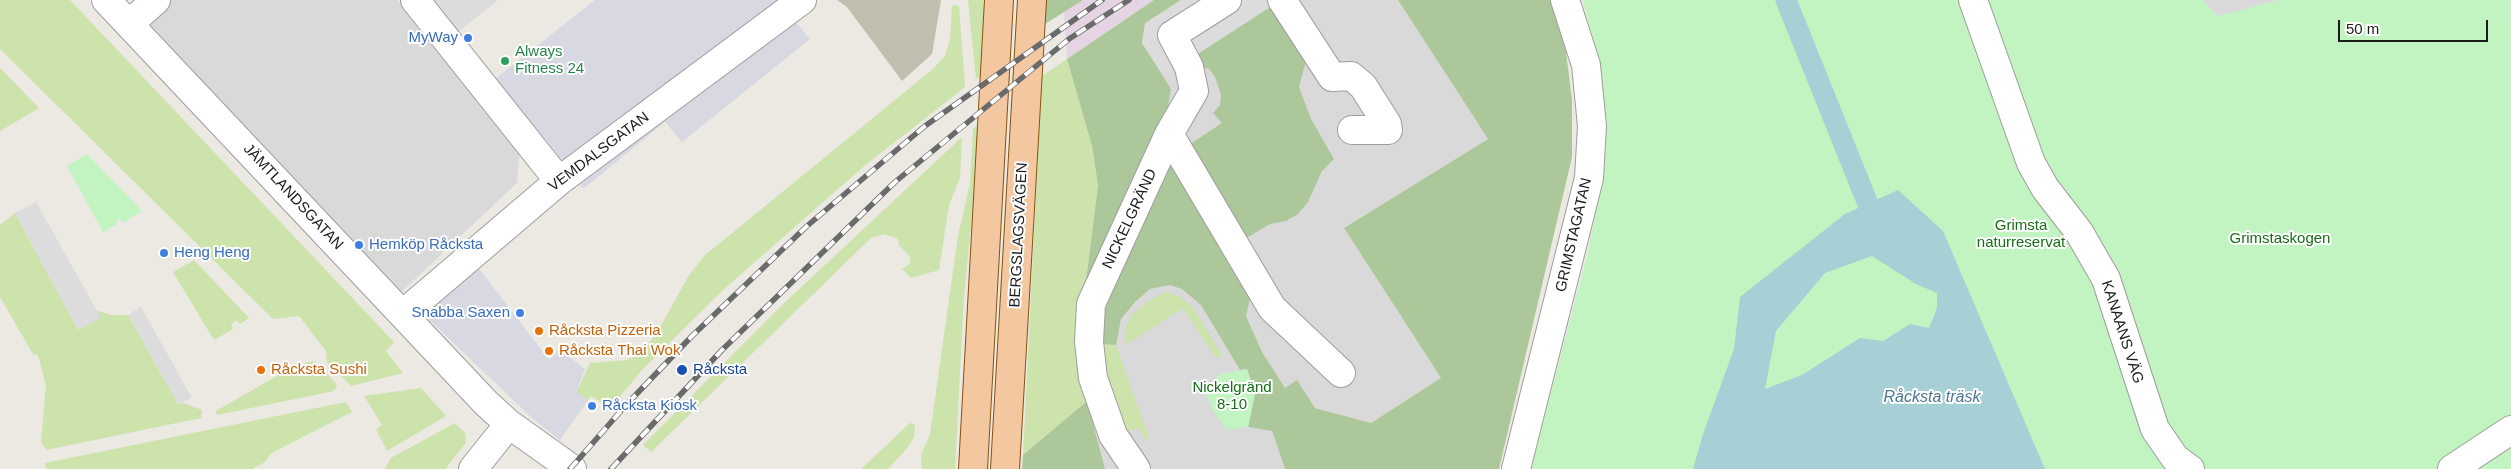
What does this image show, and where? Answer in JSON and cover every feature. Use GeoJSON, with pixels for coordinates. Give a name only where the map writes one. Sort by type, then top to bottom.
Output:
{"type":"FeatureCollection","features":[{"type":"Feature","properties":{"kind":"main road"},"geometry":{"type":"LineString","coordinates":[[973,469],[999,0]]}},
{"type":"Feature","properties":{"kind":"main road","name":"BERGSLAGSVÄGEN"},"geometry":{"type":"LineString","coordinates":[[1005,469],[1032,0]]}},
{"type":"Feature","properties":{"kind":"street","name":"JÄMTLANDSGATAN"},"geometry":{"type":"LineString","coordinates":[[106,0],[486,403],[509,424],[572,469]]}},
{"type":"Feature","properties":{"kind":"street"},"geometry":{"type":"LineString","coordinates":[[129,24],[156,0]]}},
{"type":"Feature","properties":{"kind":"street"},"geometry":{"type":"LineString","coordinates":[[414,0],[559,181]]}},
{"type":"Feature","properties":{"kind":"street","name":"VEMDALSGATAN"},"geometry":{"type":"LineString","coordinates":[[403,314],[559,181],[802,0]]}},
{"type":"Feature","properties":{"kind":"street","name":"NICKELGRÄND"},"geometry":{"type":"LineString","coordinates":[[1136,469],[1113,435],[1092,378],[1090,342],[1091,304],[1170,134],[1194,92],[1189,67],[1172,35],[1227,0]]}},
{"type":"Feature","properties":{"kind":"street"},"geometry":{"type":"LineString","coordinates":[[1282,0],[1332,77],[1351,76],[1363,86],[1383,116],[1388,130],[1352,130]]}},
{"type":"Feature","properties":{"kind":"street","name":"GRIMSTAGATAN"},"geometry":{"type":"LineString","coordinates":[[1516,469],[1589,178],[1592,126],[1586,65],[1565,0]]}},
{"type":"Feature","properties":{"kind":"street","name":"KANAANS VÄG"},"geometry":{"type":"LineString","coordinates":[[1973,0],[2031,163],[2044,188],[2079,232],[2106,279],[2155,430],[2175,458],[2190,469]]}},
{"type":"Feature","properties":{"kind":"street"},"geometry":{"type":"LineString","coordinates":[[1170,134],[1272,308],[1341,372]]}},
{"type":"Feature","properties":{"kind":"street"},"geometry":{"type":"LineString","coordinates":[[473,469],[509,424]]}},
{"type":"Feature","properties":{"kind":"street"},"geometry":{"type":"LineString","coordinates":[[2452,469],[2511,430]]}},
{"type":"Feature","properties":{"kind":"shaded area"},"geometry":{"type":"Polygon","coordinates":[[[141,0],[397,0],[520,150],[517,183],[396,297],[128,10],[141,0]]]}},
{"type":"Feature","properties":{"kind":"shaded area"},"geometry":{"type":"Polygon","coordinates":[[[432,0],[498,0],[458,32],[432,0]]]}},
{"type":"Feature","properties":{"kind":"shaded area"},"geometry":{"type":"Polygon","coordinates":[[[595,0],[777,0],[810,39],[682,142],[665,122],[583,189],[551,146],[495,79],[595,0]]]}},
{"type":"Feature","properties":{"kind":"shaded area"},"geometry":{"type":"Polygon","coordinates":[[[837,0],[941,0],[932,54],[902,81],[847,7],[837,0]]]}},
{"type":"Feature","properties":{"kind":"shaded area"},"geometry":{"type":"Polygon","coordinates":[[[1083,0],[1154,0],[1067,59],[1064,12],[1083,0]]]}},
{"type":"Feature","properties":{"kind":"shaded area"},"geometry":{"type":"Polygon","coordinates":[[[1154,0],[1398,0],[1488,139],[1344,228],[1441,378],[1371,423],[1259,392],[1285,469],[1105,469],[1087,401],[1084,297],[1166,118],[1171,89],[1123,21],[1154,0]]]}},
{"type":"Feature","properties":{"kind":"shaded area"},"geometry":{"type":"Polygon","coordinates":[[[1181,0],[1281,0],[1164,76],[1142,43],[1145,23],[1181,0]]]}},
{"type":"Feature","properties":{"kind":"shaded area"},"geometry":{"type":"Polygon","coordinates":[[[2202,0],[2279,0],[2218,17],[2202,0]]]}},
{"type":"Feature","properties":{"kind":"shaded area"},"geometry":{"type":"Polygon","coordinates":[[[36,202],[101,318],[78,330],[15,213],[36,202]]]}},
{"type":"Feature","properties":{"kind":"shaded area"},"geometry":{"type":"Polygon","coordinates":[[[474,262],[549,360],[560,350],[585,369],[576,392],[588,400],[560,440],[531,417],[418,309],[474,262]]]}},
{"type":"Feature","properties":{"kind":"shaded area"},"geometry":{"type":"Polygon","coordinates":[[[141,307],[192,398],[178,404],[128,315],[141,307]]]}},
{"type":"Feature","properties":{"kind":"green space"},"geometry":{"type":"Polygon","coordinates":[[[0,0],[70,0],[394,342],[386,351],[403,373],[351,386],[327,362],[326,351],[299,316],[273,319],[0,49],[0,0]]]}},
{"type":"Feature","properties":{"kind":"green space"},"geometry":{"type":"Polygon","coordinates":[[[968,0],[983,0],[987,30],[985,73],[976,79],[968,0]]]}},
{"type":"Feature","properties":{"kind":"green space"},"geometry":{"type":"Polygon","coordinates":[[[1045,0],[1083,0],[1042,26],[1045,0]]]}},
{"type":"Feature","properties":{"kind":"green space"},"geometry":{"type":"Polygon","coordinates":[[[1154,0],[1181,0],[1145,24],[1142,43],[1171,89],[1166,118],[1084,297],[1098,185],[1092,146],[1067,59],[1154,0]]]}},
{"type":"Feature","properties":{"kind":"green space"},"geometry":{"type":"Polygon","coordinates":[[[1398,0],[1550,0],[1564,36],[1572,100],[1572,157],[1499,469],[1285,469],[1272,431],[1248,427],[1255,394],[1247,369],[1240,370],[1201,305],[1182,289],[1170,285],[1150,289],[1135,302],[1121,319],[1116,345],[1100,344],[1099,325],[1164,167],[1176,167],[1252,290],[1246,316],[1262,352],[1285,388],[1297,380],[1315,408],[1371,423],[1441,378],[1344,228],[1488,139],[1398,0]]]}},
{"type":"Feature","properties":{"kind":"green space","name":"Grimsta naturreservat"},"geometry":{"type":"Polygon","coordinates":[[[1583,0],[2202,0],[2218,16],[2279,0],[2511,0],[2511,469],[1531,469],[1587,256],[1601,187],[1605,127],[1599,61],[1583,0]]]}},
{"type":"Feature","properties":{"kind":"green space"},"geometry":{"type":"Polygon","coordinates":[[[1273,5],[1307,57],[1299,87],[1311,119],[1334,159],[1322,171],[1308,202],[1298,214],[1286,221],[1270,224],[1243,240],[1186,147],[1222,123],[1213,113],[1220,105],[1221,95],[1215,77],[1209,69],[1199,66],[1192,57],[1273,5]]]}},
{"type":"Feature","properties":{"kind":"green space"},"geometry":{"type":"Polygon","coordinates":[[[952,6],[959,6],[965,87],[863,167],[723,290],[641,371],[611,408],[591,396],[588,400],[576,393],[590,363],[627,360],[644,351],[663,322],[688,277],[704,256],[933,69],[945,56],[950,40],[952,6]]]}},
{"type":"Feature","properties":{"kind":"green space"},"geometry":{"type":"Polygon","coordinates":[[[1067,59],[1092,146],[1098,185],[1084,297],[1087,401],[1023,455],[1038,153],[1039,78],[1067,59]]]}},
{"type":"Feature","properties":{"kind":"green space"},"geometry":{"type":"Polygon","coordinates":[[[0,68],[39,108],[0,131],[0,68]]]}},
{"type":"Feature","properties":{"kind":"green space"},"geometry":{"type":"Polygon","coordinates":[[[982,121],[978,186],[973,206],[964,295],[955,469],[922,469],[921,455],[930,434],[958,236],[970,183],[973,129],[982,121]]]}},
{"type":"Feature","properties":{"kind":"green space"},"geometry":{"type":"Polygon","coordinates":[[[962,137],[960,178],[949,205],[939,270],[911,278],[902,269],[910,264],[910,257],[899,245],[898,239],[885,234],[871,238],[651,452],[643,445],[780,307],[962,137]]]}},
{"type":"Feature","properties":{"kind":"green space"},"geometry":{"type":"Polygon","coordinates":[[[87,154],[142,211],[123,223],[120,219],[116,221],[117,224],[103,232],[67,166],[87,154]]]}},
{"type":"Feature","properties":{"kind":"green space"},"geometry":{"type":"Polygon","coordinates":[[[15,213],[78,330],[100,318],[96,310],[111,315],[128,315],[178,404],[183,403],[202,410],[201,418],[46,450],[41,442],[46,385],[38,355],[33,354],[0,297],[0,225],[15,213]]]}},
{"type":"Feature","properties":{"kind":"green space"},"geometry":{"type":"Polygon","coordinates":[[[194,260],[249,318],[240,324],[237,320],[231,324],[233,329],[214,340],[173,272],[194,260]]]}},
{"type":"Feature","properties":{"kind":"green space"},"geometry":{"type":"Polygon","coordinates":[[[1166,292],[1180,297],[1193,308],[1222,355],[1217,359],[1183,308],[1127,344],[1125,342],[1126,325],[1133,313],[1147,302],[1166,292]]]}},
{"type":"Feature","properties":{"kind":"green space"},"geometry":{"type":"Polygon","coordinates":[[[1100,344],[1116,345],[1149,438],[1146,440],[1139,428],[1122,433],[1104,381],[1100,344]]]}},
{"type":"Feature","properties":{"kind":"green space"},"geometry":{"type":"Polygon","coordinates":[[[315,361],[337,385],[334,391],[217,415],[216,411],[296,365],[315,361]]]}},
{"type":"Feature","properties":{"kind":"green space","name":"Nickelgränd 8-10"},"geometry":{"type":"Polygon","coordinates":[[[1247,369],[1255,394],[1248,427],[1227,430],[1214,412],[1206,394],[1219,374],[1247,369]]]}},
{"type":"Feature","properties":{"kind":"green space"},"geometry":{"type":"Polygon","coordinates":[[[421,388],[446,416],[387,451],[376,429],[382,425],[364,396],[421,388]]]}},
{"type":"Feature","properties":{"kind":"green space"},"geometry":{"type":"Polygon","coordinates":[[[1087,401],[1105,469],[1022,469],[1023,455],[1087,401]]]}},
{"type":"Feature","properties":{"kind":"green space"},"geometry":{"type":"Polygon","coordinates":[[[346,402],[352,412],[271,453],[265,462],[252,469],[47,469],[45,463],[346,402]]]}},
{"type":"Feature","properties":{"kind":"green space"},"geometry":{"type":"Polygon","coordinates":[[[455,423],[465,433],[466,443],[445,469],[385,469],[391,458],[455,423]]]}},
{"type":"Feature","properties":{"kind":"green space"},"geometry":{"type":"Polygon","coordinates":[[[910,423],[915,424],[914,437],[908,447],[888,469],[861,469],[910,423]]]}},
{"type":"Feature","properties":{"kind":"water","name":"Råcksta träsk"},"geometry":{"type":"Polygon","coordinates":[[[1898,190],[1943,231],[2045,469],[1693,469],[1703,434],[1734,349],[1740,297],[1845,214],[1898,190]],[[1872,256],[1825,273],[1776,331],[1765,389],[1802,375],[1860,338],[1883,341],[1910,324],[1929,328],[1937,308],[1937,293],[1916,284],[1872,256]]]}},
{"type":"Feature","properties":{"kind":"waterway"},"geometry":{"type":"LineString","coordinates":[[1786,0],[1868,204]]}},
{"type":"Feature","properties":{"kind":"railway"},"geometry":{"type":"LineString","coordinates":[[570,469],[627,404],[692,336],[807,226],[925,126],[1102,0]]}},
{"type":"Feature","properties":{"kind":"railway"},"geometry":{"type":"LineString","coordinates":[[611,469],[722,350],[895,182],[1069,39],[1129,0]]}},
{"type":"Feature","properties":{"kind":"place","name":"MyWay"},"geometry":{"type":"Point","coordinates":[468,38]}},
{"type":"Feature","properties":{"kind":"place","name":"Always Fitness 24"},"geometry":{"type":"Point","coordinates":[505,61]}},
{"type":"Feature","properties":{"kind":"place","name":"Hemköp Råcksta"},"geometry":{"type":"Point","coordinates":[359,245]}},
{"type":"Feature","properties":{"kind":"place","name":"Heng Heng"},"geometry":{"type":"Point","coordinates":[164,253]}},
{"type":"Feature","properties":{"kind":"place","name":"Snabba Saxen"},"geometry":{"type":"Point","coordinates":[520,313]}},
{"type":"Feature","properties":{"kind":"place","name":"Råcksta Pizzeria"},"geometry":{"type":"Point","coordinates":[539,331]}},
{"type":"Feature","properties":{"kind":"place","name":"Råcksta Thai Wok"},"geometry":{"type":"Point","coordinates":[549,351]}},
{"type":"Feature","properties":{"kind":"place","name":"Råcksta Sushi"},"geometry":{"type":"Point","coordinates":[261,370]}},
{"type":"Feature","properties":{"kind":"place","name":"Råcksta"},"geometry":{"type":"Point","coordinates":[682,370]}},
{"type":"Feature","properties":{"kind":"place","name":"Råcksta Kiosk"},"geometry":{"type":"Point","coordinates":[592,406]}},
{"type":"Feature","properties":{"kind":"park label","name":"Grimstaskogen"},"geometry":{"type":"Point","coordinates":[2280,239]}}]}
